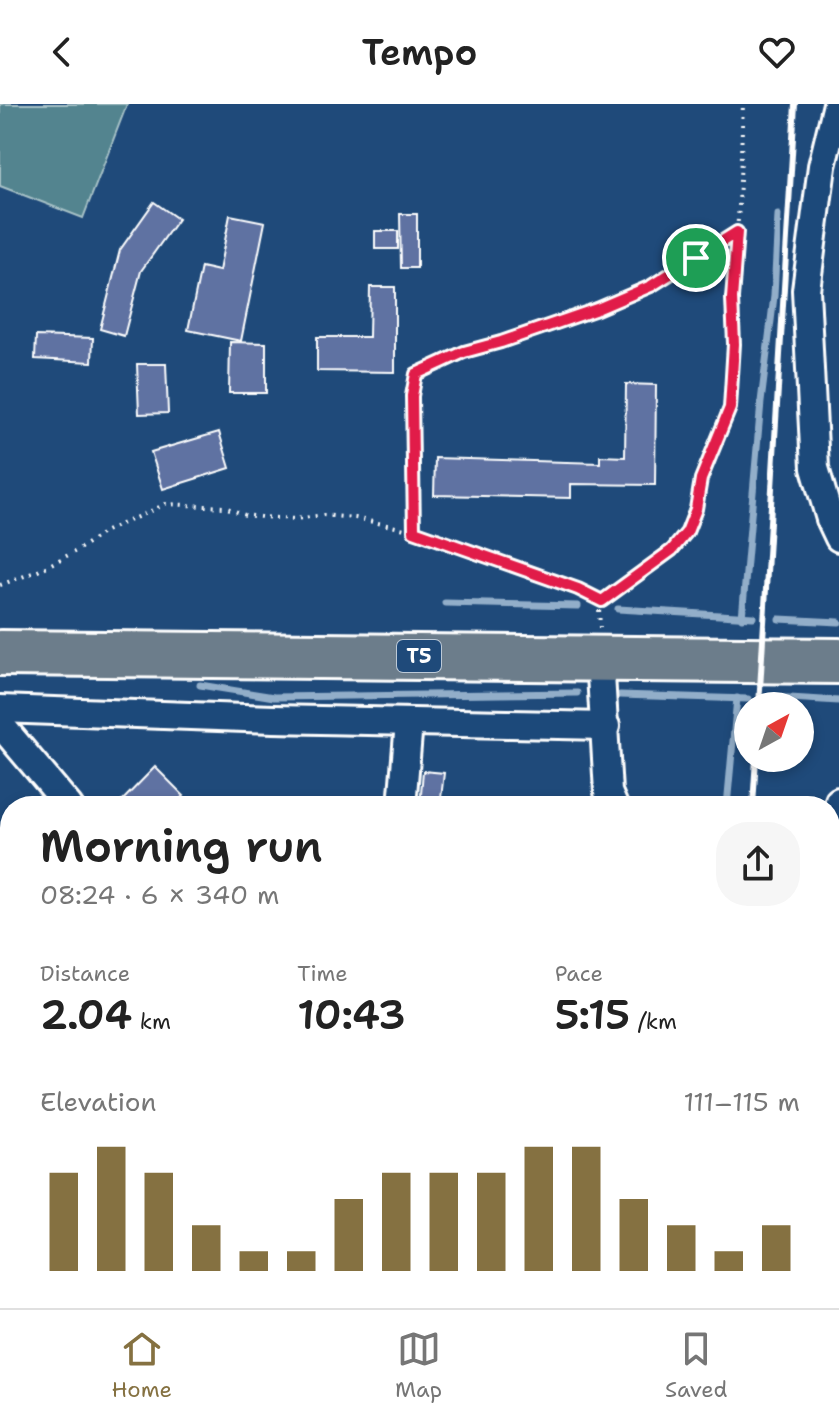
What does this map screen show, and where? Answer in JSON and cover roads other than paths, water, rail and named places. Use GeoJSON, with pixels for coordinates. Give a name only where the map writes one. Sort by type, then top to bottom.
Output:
{"type":"FeatureCollection","features":[{"type":"Feature","properties":{"kind":"highway","name":"T5"},"geometry":{"type":"LineString","coordinates":[[0,653],[839,661]]}},
{"type":"Feature","properties":{"kind":"street"},"geometry":{"type":"LineString","coordinates":[[837,104],[822,166],[806,290],[815,468],[839,538]]}},
{"type":"Feature","properties":{"kind":"street"},"geometry":{"type":"LineString","coordinates":[[600,658],[610,796]]}},
{"type":"Feature","properties":{"kind":"street"},"geometry":{"type":"LineString","coordinates":[[0,709],[606,726]]}},
{"type":"Feature","properties":{"kind":"street"},"geometry":{"type":"LineString","coordinates":[[403,796],[409,722]]}},
{"type":"Feature","properties":{"kind":"street"},"geometry":{"type":"LineString","coordinates":[[0,724],[61,796]]}},
{"type":"Feature","properties":{"kind":"waterway"},"geometry":{"type":"LineString","coordinates":[[742,618],[761,402],[774,296],[778,215]]}},
{"type":"Feature","properties":{"kind":"waterway"},"geometry":{"type":"LineString","coordinates":[[445,603],[578,606]]}},
{"type":"Feature","properties":{"kind":"waterway"},"geometry":{"type":"LineString","coordinates":[[618,609],[753,617]]}},
{"type":"Feature","properties":{"kind":"waterway"},"geometry":{"type":"LineString","coordinates":[[779,619],[839,622]]}},
{"type":"Feature","properties":{"kind":"waterway"},"geometry":{"type":"LineString","coordinates":[[200,685],[274,697],[577,693]]}},
{"type":"Feature","properties":{"kind":"waterway"},"geometry":{"type":"LineString","coordinates":[[620,695],[734,699]]}},
{"type":"Feature","properties":{"kind":"waterway"},"geometry":{"type":"LineString","coordinates":[[814,699],[839,701]]}},
{"type":"Feature","properties":{"kind":"waterway"},"geometry":{"type":"LineString","coordinates":[[728,796],[734,730]]}},
{"type":"Feature","properties":{"kind":"railway"},"geometry":{"type":"LineString","coordinates":[[760,692],[795,104]]}},
{"type":"Feature","properties":{"kind":"railway"},"geometry":{"type":"LineString","coordinates":[[754,796],[755,772]]}}]}
